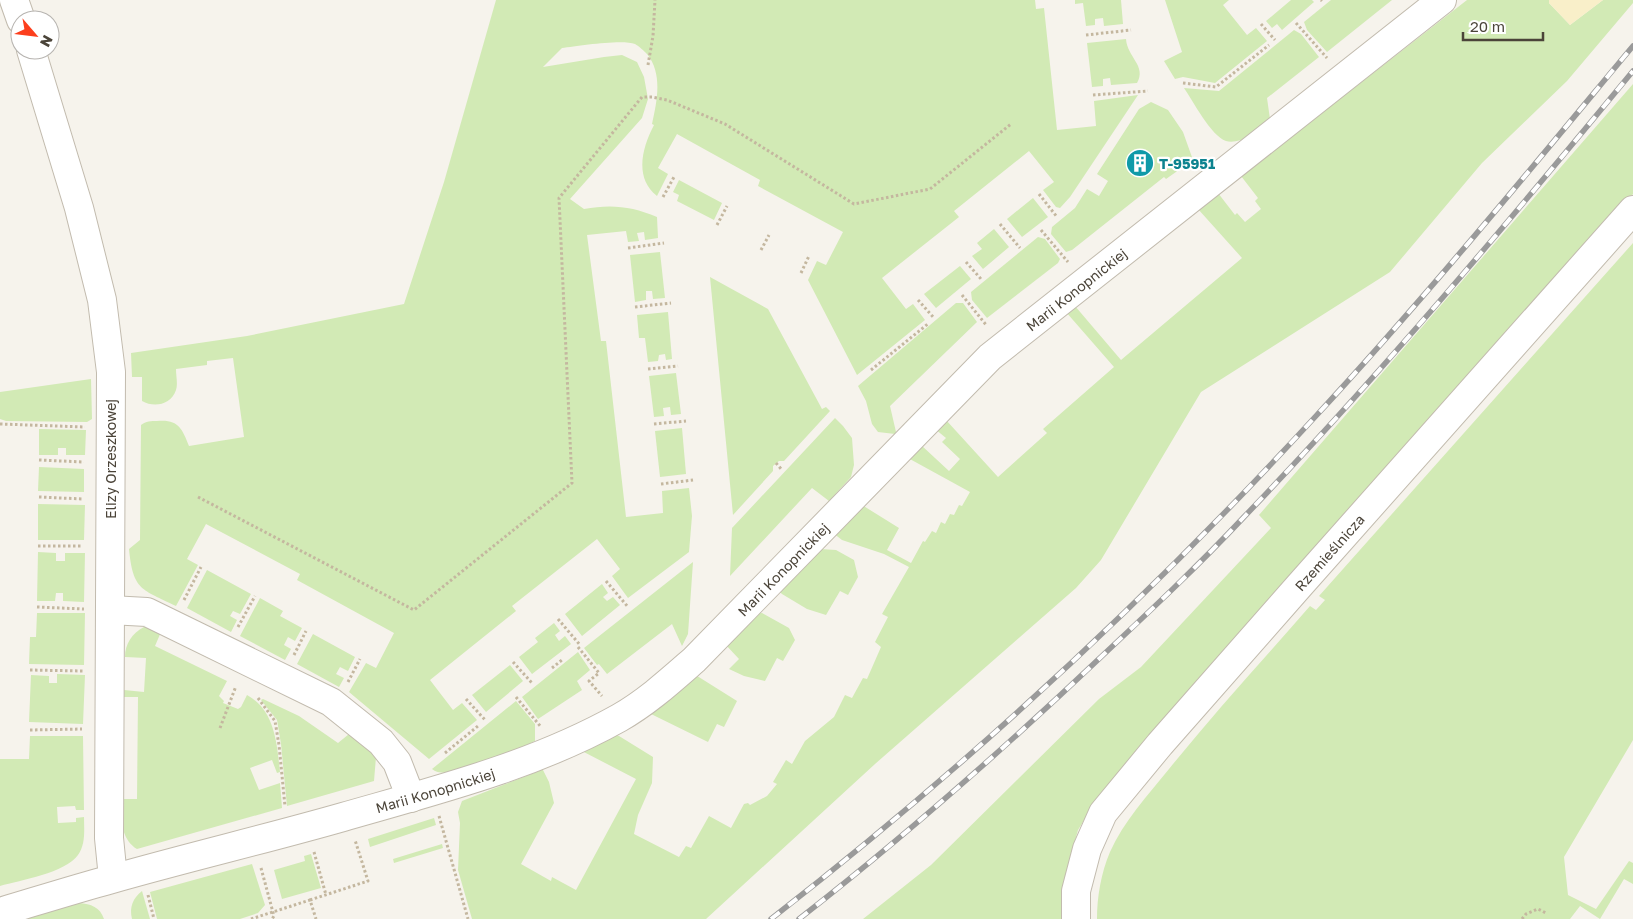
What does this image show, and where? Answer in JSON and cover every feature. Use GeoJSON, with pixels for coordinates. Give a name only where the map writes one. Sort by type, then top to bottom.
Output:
{"type":"FeatureCollection","features":[{"type":"Feature","properties":{"kind":"street","name":"Marii Konopnickiej"},"geometry":{"type":"LineString","coordinates":[[0,912],[113,878],[286,834],[471,781],[522,763],[620,718],[655,694],[694,660],[990,357],[1442,0]]}},
{"type":"Feature","properties":{"kind":"street","name":"Elizy Orzeszkowej"},"geometry":{"type":"LineString","coordinates":[[34,60],[78,208],[102,300],[111,372],[101,610],[109,838],[113,878]]}},
{"type":"Feature","properties":{"kind":"street","name":"Rzemieślnicza"},"geometry":{"type":"LineString","coordinates":[[1076,919],[1076,891],[1087,849],[1103,813],[1160,744],[1633,210]]}},
{"type":"Feature","properties":{"kind":"street"},"geometry":{"type":"LineString","coordinates":[[101,610],[147,612],[331,702],[381,742],[397,762],[411,798]]}},
{"type":"Feature","properties":{"kind":"path"},"geometry":{"type":"LineString","coordinates":[[648,65],[653,36],[655,0]]}},
{"type":"Feature","properties":{"kind":"path"},"geometry":{"type":"LineString","coordinates":[[1296,23],[1321,51]]}},
{"type":"Feature","properties":{"kind":"path"},"geometry":{"type":"LineString","coordinates":[[1261,24],[1275,40]]}},
{"type":"Feature","properties":{"kind":"path"},"geometry":{"type":"LineString","coordinates":[[1086,35],[1131,30]]}},
{"type":"Feature","properties":{"kind":"path"},"geometry":{"type":"LineString","coordinates":[[1183,83],[1216,87],[1269,45]]}},
{"type":"Feature","properties":{"kind":"path"},"geometry":{"type":"LineString","coordinates":[[1093,95],[1148,91]]}},
{"type":"Feature","properties":{"kind":"path"},"geometry":{"type":"LineString","coordinates":[[198,497],[414,610],[572,483],[559,198],[642,96],[667,100],[725,124],[854,204],[930,189],[1011,124]]}},
{"type":"Feature","properties":{"kind":"path"},"geometry":{"type":"LineString","coordinates":[[663,197],[674,177]]}},
{"type":"Feature","properties":{"kind":"path"},"geometry":{"type":"LineString","coordinates":[[1039,194],[1057,217]]}},
{"type":"Feature","properties":{"kind":"path"},"geometry":{"type":"LineString","coordinates":[[717,226],[727,206]]}},
{"type":"Feature","properties":{"kind":"path"},"geometry":{"type":"LineString","coordinates":[[1000,224],[1020,248]]}},
{"type":"Feature","properties":{"kind":"path"},"geometry":{"type":"LineString","coordinates":[[1042,230],[1061,253]]}},
{"type":"Feature","properties":{"kind":"path"},"geometry":{"type":"LineString","coordinates":[[761,250],[769,235]]}},
{"type":"Feature","properties":{"kind":"path"},"geometry":{"type":"LineString","coordinates":[[628,248],[664,243]]}},
{"type":"Feature","properties":{"kind":"path"},"geometry":{"type":"LineString","coordinates":[[801,273],[809,256]]}},
{"type":"Feature","properties":{"kind":"path"},"geometry":{"type":"LineString","coordinates":[[966,262],[981,279]]}},
{"type":"Feature","properties":{"kind":"path"},"geometry":{"type":"LineString","coordinates":[[962,295],[980,319]]}},
{"type":"Feature","properties":{"kind":"path"},"geometry":{"type":"LineString","coordinates":[[918,300],[934,318]]}},
{"type":"Feature","properties":{"kind":"path"},"geometry":{"type":"LineString","coordinates":[[635,307],[671,303]]}},
{"type":"Feature","properties":{"kind":"path"},"geometry":{"type":"LineString","coordinates":[[871,370],[929,322]]}},
{"type":"Feature","properties":{"kind":"path"},"geometry":{"type":"LineString","coordinates":[[648,369],[678,366]]}},
{"type":"Feature","properties":{"kind":"path"},"geometry":{"type":"LineString","coordinates":[[654,424],[686,421]]}},
{"type":"Feature","properties":{"kind":"path"},"geometry":{"type":"LineString","coordinates":[[0,424],[86,427]]}},
{"type":"Feature","properties":{"kind":"path"},"geometry":{"type":"LineString","coordinates":[[39,460],[86,462]]}},
{"type":"Feature","properties":{"kind":"path"},"geometry":{"type":"LineString","coordinates":[[776,463],[782,470]]}},
{"type":"Feature","properties":{"kind":"path"},"geometry":{"type":"LineString","coordinates":[[660,484],[693,480]]}},
{"type":"Feature","properties":{"kind":"path"},"geometry":{"type":"LineString","coordinates":[[38,497],[85,499]]}},
{"type":"Feature","properties":{"kind":"path"},"geometry":{"type":"LineString","coordinates":[[38,546],[84,546]]}},
{"type":"Feature","properties":{"kind":"path"},"geometry":{"type":"LineString","coordinates":[[182,604],[201,567]]}},
{"type":"Feature","properties":{"kind":"path"},"geometry":{"type":"LineString","coordinates":[[606,581],[628,607]]}},
{"type":"Feature","properties":{"kind":"path"},"geometry":{"type":"LineString","coordinates":[[237,630],[255,596]]}},
{"type":"Feature","properties":{"kind":"path"},"geometry":{"type":"LineString","coordinates":[[37,607],[101,610]]}},
{"type":"Feature","properties":{"kind":"path"},"geometry":{"type":"LineString","coordinates":[[558,619],[599,673],[589,681],[620,718]]}},
{"type":"Feature","properties":{"kind":"path"},"geometry":{"type":"LineString","coordinates":[[292,659],[306,630]]}},
{"type":"Feature","properties":{"kind":"path"},"geometry":{"type":"LineString","coordinates":[[346,685],[360,659]]}},
{"type":"Feature","properties":{"kind":"path"},"geometry":{"type":"LineString","coordinates":[[552,668],[562,660]]}},
{"type":"Feature","properties":{"kind":"path"},"geometry":{"type":"LineString","coordinates":[[513,662],[532,683]]}},
{"type":"Feature","properties":{"kind":"path"},"geometry":{"type":"LineString","coordinates":[[30,670],[91,671]]}},
{"type":"Feature","properties":{"kind":"path"},"geometry":{"type":"LineString","coordinates":[[236,688],[243,691]]}},
{"type":"Feature","properties":{"kind":"path"},"geometry":{"type":"LineString","coordinates":[[251,695],[258,698],[275,721],[286,814]]}},
{"type":"Feature","properties":{"kind":"path"},"geometry":{"type":"LineString","coordinates":[[516,697],[558,747]]}},
{"type":"Feature","properties":{"kind":"path"},"geometry":{"type":"LineString","coordinates":[[466,699],[486,721]]}},
{"type":"Feature","properties":{"kind":"path"},"geometry":{"type":"LineString","coordinates":[[220,728],[226,712]]}},
{"type":"Feature","properties":{"kind":"path"},"geometry":{"type":"LineString","coordinates":[[445,753],[478,726]]}},
{"type":"Feature","properties":{"kind":"path"},"geometry":{"type":"LineString","coordinates":[[30,730],[90,729]]}},
{"type":"Feature","properties":{"kind":"path"},"geometry":{"type":"LineString","coordinates":[[438,812],[468,919]]}},
{"type":"Feature","properties":{"kind":"path"},"geometry":{"type":"LineString","coordinates":[[312,846],[326,895]]}},
{"type":"Feature","properties":{"kind":"path"},"geometry":{"type":"LineString","coordinates":[[251,919],[368,881],[359,852]]}},
{"type":"Feature","properties":{"kind":"path"},"geometry":{"type":"LineString","coordinates":[[260,862],[274,912],[272,919]]}},
{"type":"Feature","properties":{"kind":"path"},"geometry":{"type":"LineString","coordinates":[[146,889],[154,919]]}},
{"type":"Feature","properties":{"kind":"path"},"geometry":{"type":"LineString","coordinates":[[310,900],[316,919]]}},
{"type":"Feature","properties":{"kind":"path"},"geometry":{"type":"LineString","coordinates":[[1522,919],[1526,914],[1538,909],[1546,913]]}},
{"type":"Feature","properties":{"kind":"green space"},"geometry":{"type":"Polygon","coordinates":[[[496,0],[1035,0],[1036,9],[1044,8],[1057,130],[1096,126],[1094,101],[1138,95],[1070,197],[1060,208],[1056,207],[1043,190],[1054,182],[1029,151],[954,211],[959,217],[882,278],[906,309],[913,304],[925,320],[857,375],[808,280],[817,261],[826,265],[843,232],[758,186],[760,180],[677,134],[658,168],[668,174],[657,196],[645,181],[642,162],[646,143],[654,125],[652,124],[657,97],[655,70],[647,54],[635,44],[620,42],[562,48],[543,67],[622,55],[637,62],[644,77],[648,99],[642,118],[570,199],[584,209],[621,207],[639,210],[657,217],[658,238],[645,240],[644,232],[637,233],[639,241],[628,242],[626,231],[587,235],[601,341],[606,341],[626,517],[663,513],[662,491],[689,488],[692,516],[689,552],[628,598],[612,576],[620,569],[597,539],[512,606],[516,611],[430,680],[453,710],[462,703],[477,720],[429,759],[349,692],[366,663],[376,668],[394,633],[297,580],[300,574],[206,524],[187,559],[198,565],[176,606],[147,592],[141,587],[133,573],[129,549],[140,540],[141,425],[153,421],[175,423],[184,434],[189,446],[244,437],[233,358],[207,361],[207,365],[176,369],[177,385],[174,395],[166,402],[157,405],[142,401],[142,377],[132,377],[131,353],[247,336],[404,304],[444,182],[496,0]]]}},
{"type":"Feature","properties":{"kind":"green space"},"geometry":{"type":"Polygon","coordinates":[[[1075,0],[1121,0],[1123,24],[1104,26],[1103,18],[1095,19],[1095,25],[1086,26],[1083,3],[1075,4],[1075,0]]]}},
{"type":"Feature","properties":{"kind":"green space"},"geometry":{"type":"Polygon","coordinates":[[[1165,0],[1229,0],[1223,5],[1247,35],[1256,28],[1267,41],[1215,83],[1183,77],[1175,79],[1164,61],[1182,52],[1165,0]]]}},
{"type":"Feature","properties":{"kind":"green space"},"geometry":{"type":"Polygon","coordinates":[[[1291,0],[1312,0],[1314,2],[1282,30],[1277,24],[1272,28],[1266,21],[1291,0]]]}},
{"type":"Feature","properties":{"kind":"green space"},"geometry":{"type":"Polygon","coordinates":[[[1331,0],[1392,0],[1327,52],[1307,30],[1304,22],[1331,0]]]}},
{"type":"Feature","properties":{"kind":"green space"},"geometry":{"type":"Polygon","coordinates":[[[1467,0],[1549,0],[1549,3],[1570,25],[1603,0],[1633,0],[1633,3],[1567,81],[1482,163],[1390,272],[1201,392],[1101,560],[1076,588],[875,764],[706,919],[472,919],[458,870],[460,823],[458,812],[462,801],[539,771],[542,768],[549,782],[554,803],[521,864],[551,881],[552,877],[576,890],[636,779],[580,750],[612,733],[653,757],[652,783],[638,815],[634,834],[679,857],[686,846],[691,848],[709,816],[731,828],[744,804],[748,803],[750,805],[767,796],[777,784],[773,782],[786,760],[792,764],[805,741],[834,717],[845,695],[852,698],[863,678],[867,679],[881,647],[875,642],[888,617],[882,614],[909,567],[884,554],[842,540],[833,533],[862,505],[899,528],[887,550],[911,563],[923,541],[925,542],[932,531],[936,533],[941,522],[945,524],[950,514],[954,515],[959,505],[962,506],[970,492],[908,458],[921,445],[949,471],[960,459],[942,442],[946,438],[935,429],[946,420],[998,477],[1047,433],[1043,429],[1114,367],[1066,312],[1075,306],[1121,360],[1242,258],[1198,209],[1218,193],[1235,215],[1237,213],[1245,222],[1261,209],[1255,201],[1258,198],[1241,176],[1467,0]]]}},
{"type":"Feature","properties":{"kind":"green space"},"geometry":{"type":"Polygon","coordinates":[[[1294,30],[1301,34],[1319,57],[1267,98],[1270,119],[1254,133],[1249,137],[1229,142],[1220,138],[1208,125],[1184,88],[1219,91],[1294,30]]]}},
{"type":"Feature","properties":{"kind":"green space"},"geometry":{"type":"Polygon","coordinates":[[[1126,39],[1140,71],[1137,83],[1111,85],[1110,78],[1103,79],[1103,86],[1092,87],[1087,43],[1126,39]]]}},
{"type":"Feature","properties":{"kind":"green space"},"geometry":{"type":"Polygon","coordinates":[[[1633,84],[1633,194],[1100,794],[1078,830],[1063,884],[1061,919],[863,919],[931,865],[1099,699],[1141,667],[1271,528],[1259,515],[1633,84]]]}},
{"type":"Feature","properties":{"kind":"green space"},"geometry":{"type":"Polygon","coordinates":[[[1151,102],[1168,110],[1183,132],[1193,160],[1166,179],[1164,177],[1072,250],[1066,252],[1051,234],[1052,227],[1075,208],[1087,189],[1099,196],[1108,181],[1097,174],[1139,109],[1151,102]]]}},
{"type":"Feature","properties":{"kind":"green space"},"geometry":{"type":"Polygon","coordinates":[[[679,180],[722,203],[714,220],[677,201],[679,195],[673,192],[679,180]]]}},
{"type":"Feature","properties":{"kind":"green space"},"geometry":{"type":"Polygon","coordinates":[[[1033,198],[1048,217],[1022,237],[1007,219],[1033,198]]]}},
{"type":"Feature","properties":{"kind":"green space"},"geometry":{"type":"Polygon","coordinates":[[[994,229],[1009,247],[983,269],[972,256],[982,249],[977,243],[994,229]]]}},
{"type":"Feature","properties":{"kind":"green space"},"geometry":{"type":"Polygon","coordinates":[[[1038,237],[1045,239],[1060,259],[1058,263],[987,318],[972,300],[971,292],[1038,237]]]}},
{"type":"Feature","properties":{"kind":"green space"},"geometry":{"type":"Polygon","coordinates":[[[1633,243],[1633,740],[1564,857],[1568,895],[1596,909],[1629,861],[1633,863],[1633,884],[1624,879],[1600,919],[1580,906],[1570,919],[1097,919],[1100,885],[1104,868],[1115,841],[1129,819],[1203,728],[1310,606],[1316,610],[1325,600],[1319,596],[1633,243]]]}},
{"type":"Feature","properties":{"kind":"green space"},"geometry":{"type":"Polygon","coordinates":[[[660,252],[665,298],[653,299],[652,291],[646,291],[646,300],[635,302],[630,255],[660,252]]]}},
{"type":"Feature","properties":{"kind":"green space"},"geometry":{"type":"Polygon","coordinates":[[[960,266],[971,279],[936,308],[924,294],[960,266]]]}},
{"type":"Feature","properties":{"kind":"green space"},"geometry":{"type":"Polygon","coordinates":[[[710,277],[768,309],[822,409],[826,407],[830,411],[784,461],[779,461],[773,466],[773,471],[733,515],[710,277]]]}},
{"type":"Feature","properties":{"kind":"green space"},"geometry":{"type":"Polygon","coordinates":[[[956,303],[963,303],[977,322],[890,406],[895,434],[878,432],[872,424],[866,401],[858,386],[956,303]]]}},
{"type":"Feature","properties":{"kind":"green space"},"geometry":{"type":"Polygon","coordinates":[[[668,312],[672,359],[666,360],[665,354],[659,355],[658,361],[648,362],[645,338],[639,338],[637,315],[668,312]]]}},
{"type":"Feature","properties":{"kind":"green space"},"geometry":{"type":"Polygon","coordinates":[[[676,373],[681,414],[671,415],[670,407],[663,408],[664,416],[654,417],[649,376],[676,373]]]}},
{"type":"Feature","properties":{"kind":"green space"},"geometry":{"type":"Polygon","coordinates":[[[91,379],[92,419],[87,422],[6,421],[0,419],[0,392],[91,379]]]}},
{"type":"Feature","properties":{"kind":"green space"},"geometry":{"type":"Polygon","coordinates":[[[835,418],[852,438],[854,465],[851,477],[829,501],[812,488],[730,576],[732,528],[835,418]]]}},
{"type":"Feature","properties":{"kind":"green space"},"geometry":{"type":"Polygon","coordinates":[[[682,428],[686,474],[660,477],[655,431],[682,428]]]}},
{"type":"Feature","properties":{"kind":"green space"},"geometry":{"type":"Polygon","coordinates":[[[39,429],[86,430],[85,455],[66,455],[66,448],[58,448],[58,455],[39,455],[39,429]]]}},
{"type":"Feature","properties":{"kind":"green space"},"geometry":{"type":"Polygon","coordinates":[[[39,467],[84,469],[84,492],[38,491],[39,467]]]}},
{"type":"Feature","properties":{"kind":"green space"},"geometry":{"type":"Polygon","coordinates":[[[38,504],[85,505],[84,540],[38,540],[38,504]]]}},
{"type":"Feature","properties":{"kind":"green space"},"geometry":{"type":"Polygon","coordinates":[[[820,549],[836,550],[854,560],[858,577],[848,595],[840,591],[826,615],[807,609],[779,591],[820,549]]]}},
{"type":"Feature","properties":{"kind":"green space"},"geometry":{"type":"Polygon","coordinates":[[[38,552],[56,553],[56,561],[65,561],[65,553],[85,553],[84,602],[63,601],[63,593],[56,593],[55,601],[37,601],[38,552]]]}},
{"type":"Feature","properties":{"kind":"green space"},"geometry":{"type":"Polygon","coordinates":[[[693,562],[688,634],[682,646],[672,624],[607,674],[599,664],[597,665],[584,648],[693,562]]]}},
{"type":"Feature","properties":{"kind":"green space"},"geometry":{"type":"Polygon","coordinates":[[[207,570],[251,594],[240,614],[233,611],[230,616],[237,620],[231,632],[187,608],[207,570]]]}},
{"type":"Feature","properties":{"kind":"green space"},"geometry":{"type":"Polygon","coordinates":[[[602,584],[608,593],[603,597],[607,601],[613,597],[620,605],[582,636],[565,614],[602,584]]]}},
{"type":"Feature","properties":{"kind":"green space"},"geometry":{"type":"Polygon","coordinates":[[[260,598],[283,611],[280,616],[302,628],[295,641],[288,637],[284,645],[291,649],[285,660],[240,636],[260,598]]]}},
{"type":"Feature","properties":{"kind":"green space"},"geometry":{"type":"Polygon","coordinates":[[[37,613],[85,613],[84,665],[29,664],[30,637],[36,637],[37,613]]]}},
{"type":"Feature","properties":{"kind":"green space"},"geometry":{"type":"Polygon","coordinates":[[[762,613],[789,628],[795,640],[783,661],[777,658],[765,681],[744,676],[729,669],[739,659],[725,644],[754,614],[762,613]]]}},
{"type":"Feature","properties":{"kind":"green space"},"geometry":{"type":"Polygon","coordinates":[[[554,623],[560,631],[555,635],[559,641],[565,636],[571,644],[532,674],[519,657],[538,642],[535,638],[554,623]]]}},
{"type":"Feature","properties":{"kind":"green space"},"geometry":{"type":"Polygon","coordinates":[[[144,627],[151,627],[161,632],[155,646],[227,681],[219,696],[224,701],[223,703],[238,709],[247,695],[264,709],[276,739],[280,772],[277,773],[272,760],[250,768],[259,790],[280,783],[282,808],[137,849],[127,839],[123,827],[122,799],[137,799],[138,697],[123,697],[120,693],[124,690],[144,692],[146,658],[125,657],[130,639],[144,627]]]}},
{"type":"Feature","properties":{"kind":"green space"},"geometry":{"type":"Polygon","coordinates":[[[313,634],[355,657],[348,671],[340,667],[336,674],[344,678],[339,687],[297,664],[313,634]]]}},
{"type":"Feature","properties":{"kind":"green space"},"geometry":{"type":"Polygon","coordinates":[[[578,652],[590,670],[577,681],[582,690],[538,719],[522,697],[578,652]]]}},
{"type":"Feature","properties":{"kind":"green space"},"geometry":{"type":"Polygon","coordinates":[[[510,665],[523,681],[486,712],[472,695],[510,665]]]}},
{"type":"Feature","properties":{"kind":"green space"},"geometry":{"type":"Polygon","coordinates":[[[57,674],[85,675],[83,724],[29,722],[31,675],[49,676],[49,683],[57,683],[57,674]]]}},
{"type":"Feature","properties":{"kind":"green space"},"geometry":{"type":"Polygon","coordinates":[[[694,674],[737,701],[724,727],[717,724],[708,742],[651,714],[694,674]]]}},
{"type":"Feature","properties":{"kind":"green space"},"geometry":{"type":"Polygon","coordinates":[[[263,699],[299,716],[338,743],[354,730],[376,757],[374,781],[287,806],[277,720],[261,700],[263,699]]]}},
{"type":"Feature","properties":{"kind":"green space"},"geometry":{"type":"Polygon","coordinates":[[[516,701],[535,724],[535,741],[499,758],[467,769],[441,772],[432,769],[516,701]]]}},
{"type":"Feature","properties":{"kind":"green space"},"geometry":{"type":"Polygon","coordinates":[[[30,736],[83,736],[84,810],[76,810],[75,806],[57,807],[58,823],[76,822],[76,818],[84,817],[81,851],[63,867],[42,875],[0,886],[0,759],[29,759],[30,736]]]}},
{"type":"Feature","properties":{"kind":"green space"},"geometry":{"type":"Polygon","coordinates":[[[434,818],[436,825],[370,847],[368,839],[434,818]]]}},
{"type":"Feature","properties":{"kind":"green space"},"geometry":{"type":"Polygon","coordinates":[[[442,844],[443,848],[394,863],[393,859],[442,844]]]}},
{"type":"Feature","properties":{"kind":"green space"},"geometry":{"type":"Polygon","coordinates":[[[311,854],[321,888],[282,899],[274,870],[305,861],[304,856],[311,854]]]}},
{"type":"Feature","properties":{"kind":"green space"},"geometry":{"type":"Polygon","coordinates":[[[252,864],[265,905],[258,913],[240,919],[157,919],[150,892],[252,864]]]}},
{"type":"Feature","properties":{"kind":"green space"},"geometry":{"type":"Polygon","coordinates":[[[142,891],[150,919],[132,919],[133,903],[142,891]]]}},
{"type":"Feature","properties":{"kind":"green space"},"geometry":{"type":"Polygon","coordinates":[[[79,903],[94,907],[104,919],[24,919],[79,903]]]}},
{"type":"Feature","properties":{"kind":"sand"},"geometry":{"type":"Polygon","coordinates":[[[1549,0],[1603,0],[1570,25],[1549,3],[1549,0]]]}},
{"type":"Feature","properties":{"kind":"railway"},"geometry":{"type":"LineString","coordinates":[[771,919],[915,802],[985,741],[1121,616],[1187,551],[1252,485],[1397,326],[1633,46]]}},
{"type":"Feature","properties":{"kind":"railway"},"geometry":{"type":"LineString","coordinates":[[799,919],[877,856],[991,758],[1120,639],[1209,553],[1294,464],[1393,354],[1490,242],[1633,71]]}},
{"type":"Feature","properties":{"kind":"place","name":"T-95951"},"geometry":{"type":"Point","coordinates":[1140,163]}}]}
